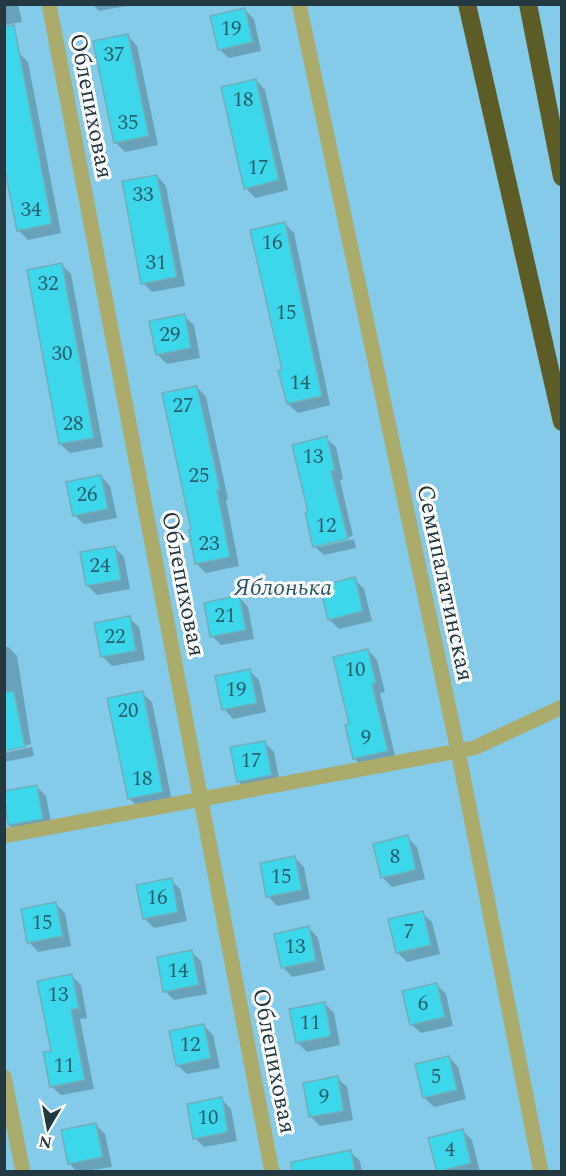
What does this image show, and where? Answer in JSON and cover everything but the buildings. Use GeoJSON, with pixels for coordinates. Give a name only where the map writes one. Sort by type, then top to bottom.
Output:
{"type":"FeatureCollection","features":[{"type":"Feature","properties":{"kind":"highway"},"geometry":{"type":"LineString","coordinates":[[467,4],[561,422]]}},
{"type":"Feature","properties":{"kind":"highway"},"geometry":{"type":"LineString","coordinates":[[528,4],[557,125],[561,177]]}},
{"type":"Feature","properties":{"kind":"street","name":"Облепиховая"},"geometry":{"type":"LineString","coordinates":[[49,4],[272,1172]]}},
{"type":"Feature","properties":{"kind":"street","name":"Семипалатинская"},"geometry":{"type":"LineString","coordinates":[[299,4],[458,751],[541,1172]]}},
{"type":"Feature","properties":{"kind":"street"},"geometry":{"type":"LineString","coordinates":[[4,836],[474,748],[561,707]]}},
{"type":"Feature","properties":{"kind":"street"},"geometry":{"type":"LineString","coordinates":[[4,1077],[23,1172]]}},
{"type":"Feature","properties":{"kind":"green space","name":"Яблонька"},"geometry":{"type":"Polygon","coordinates":[[[5,5],[561,5],[561,1171],[5,1171],[5,5]]]}}]}
